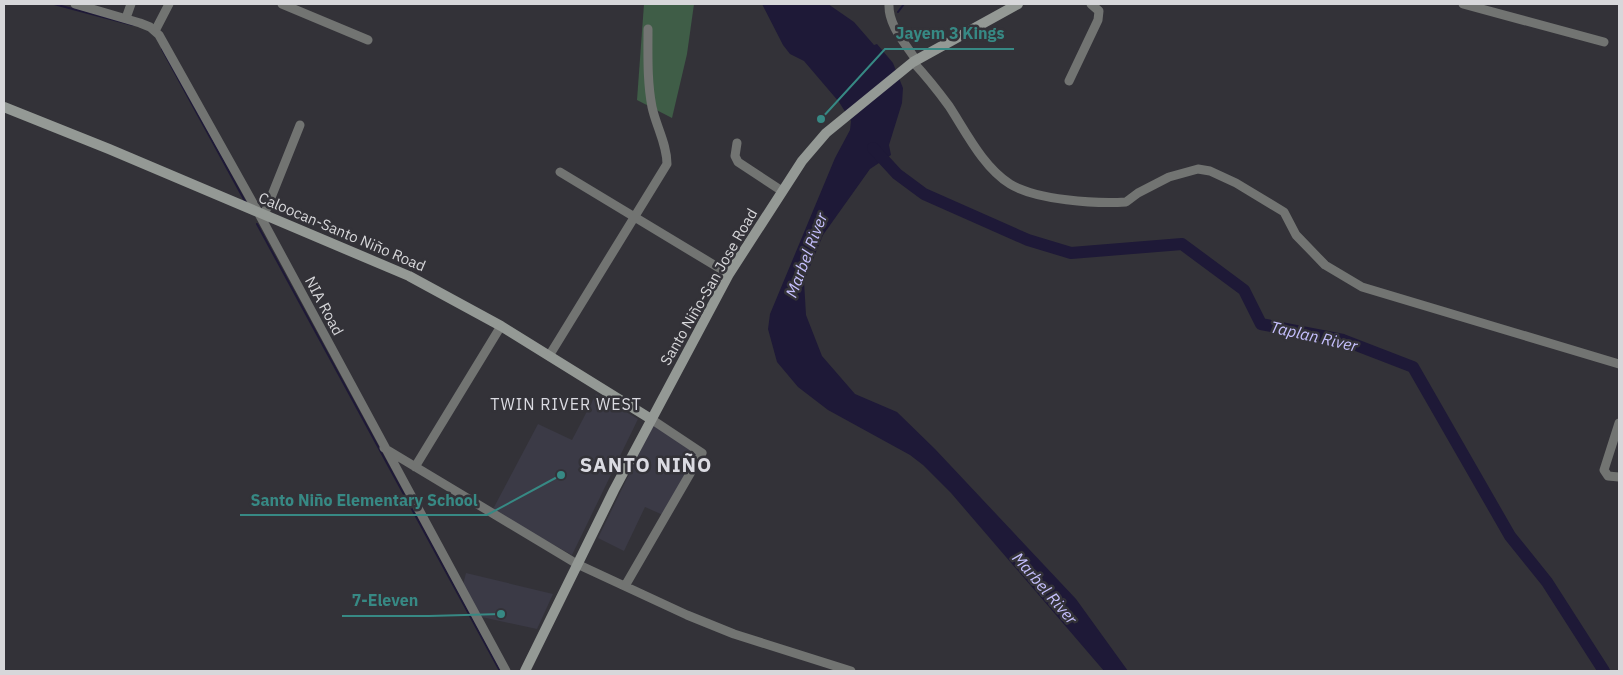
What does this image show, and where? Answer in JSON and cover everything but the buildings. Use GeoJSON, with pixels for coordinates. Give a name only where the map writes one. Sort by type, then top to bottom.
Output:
{"type":"FeatureCollection","features":[{"type":"Feature","properties":{"kind":"main road","name":"Santo Niño-San Jose Road"},"geometry":{"type":"LineString","coordinates":[[525,671],[651,419],[729,274],[810,151],[839,122],[902,70],[1018,4]]}},
{"type":"Feature","properties":{"kind":"main road","name":"Caloocan-Santo Niño Road"},"geometry":{"type":"LineString","coordinates":[[4,107],[109,149],[400,272],[501,326],[651,419]]}},
{"type":"Feature","properties":{"kind":"street"},"geometry":{"type":"LineString","coordinates":[[75,4],[126,18],[156,31],[169,4]]}},
{"type":"Feature","properties":{"kind":"street"},"geometry":{"type":"LineString","coordinates":[[126,18],[132,4]]}},
{"type":"Feature","properties":{"kind":"street"},"geometry":{"type":"LineString","coordinates":[[282,4],[368,40]]}},
{"type":"Feature","properties":{"kind":"street"},"geometry":{"type":"LineString","coordinates":[[889,4],[889,12],[894,26],[915,61],[990,165],[1010,183],[1027,191],[1094,201],[1126,202],[1138,193],[1169,177],[1198,169],[1210,171],[1236,183],[1284,212],[1299,238],[1324,265],[1362,287],[1619,364]]}},
{"type":"Feature","properties":{"kind":"street"},"geometry":{"type":"LineString","coordinates":[[1069,81],[1098,20],[1099,11],[1092,4]]}},
{"type":"Feature","properties":{"kind":"street"},"geometry":{"type":"LineString","coordinates":[[1463,4],[1604,42]]}},
{"type":"Feature","properties":{"kind":"street"},"geometry":{"type":"LineString","coordinates":[[549,356],[667,164],[667,154],[656,124],[651,100],[648,29]]}},
{"type":"Feature","properties":{"kind":"street","name":"NIA Road"},"geometry":{"type":"LineString","coordinates":[[156,31],[261,213],[384,448],[506,671]]}},
{"type":"Feature","properties":{"kind":"street"},"geometry":{"type":"LineString","coordinates":[[261,213],[300,125]]}},
{"type":"Feature","properties":{"kind":"street"},"geometry":{"type":"LineString","coordinates":[[737,143],[736,156],[738,162],[782,191]]}},
{"type":"Feature","properties":{"kind":"street"},"geometry":{"type":"LineString","coordinates":[[560,172],[729,274]]}},
{"type":"Feature","properties":{"kind":"street"},"geometry":{"type":"LineString","coordinates":[[415,467],[501,326]]}},
{"type":"Feature","properties":{"kind":"street"},"geometry":{"type":"LineString","coordinates":[[626,586],[702,453],[651,419]]}},
{"type":"Feature","properties":{"kind":"street"},"geometry":{"type":"LineString","coordinates":[[1619,423],[1604,470],[1608,476],[1619,477]]}},
{"type":"Feature","properties":{"kind":"street"},"geometry":{"type":"LineString","coordinates":[[384,448],[577,564],[687,615],[734,634],[851,671]]}},
{"type":"Feature","properties":{"kind":"shaded area"},"geometry":{"type":"Polygon","coordinates":[[[596,394],[638,419],[572,555],[492,511],[538,424],[572,440],[596,394]]]}},
{"type":"Feature","properties":{"kind":"shaded area"},"geometry":{"type":"Polygon","coordinates":[[[653,425],[697,453],[663,515],[645,507],[624,551],[598,538],[653,425]]]}},
{"type":"Feature","properties":{"kind":"shaded area"},"geometry":{"type":"Polygon","coordinates":[[[466,573],[553,594],[537,629],[477,616],[462,589],[466,573]]]}},
{"type":"Feature","properties":{"kind":"green space"},"geometry":{"type":"Polygon","coordinates":[[[644,4],[694,4],[687,54],[672,118],[637,100],[644,4]]]}},
{"type":"Feature","properties":{"kind":"water","name":"Marbel River"},"geometry":{"type":"Polygon","coordinates":[[[762,4],[828,4],[854,22],[874,45],[877,44],[893,63],[903,88],[902,103],[889,145],[891,155],[870,169],[823,235],[804,281],[806,315],[822,356],[855,394],[897,412],[935,449],[1076,599],[1128,671],[1104,671],[951,493],[923,465],[910,455],[828,410],[798,387],[777,362],[768,329],[770,314],[835,158],[850,130],[851,121],[839,102],[804,61],[790,54],[783,45],[762,4]]]}},
{"type":"Feature","properties":{"kind":"waterway"},"geometry":{"type":"LineString","coordinates":[[54,4],[133,25]]}},
{"type":"Feature","properties":{"kind":"waterway"},"geometry":{"type":"LineString","coordinates":[[898,12],[904,4]]}},
{"type":"Feature","properties":{"kind":"waterway"},"geometry":{"type":"LineString","coordinates":[[162,49],[246,203]]}},
{"type":"Feature","properties":{"kind":"waterway","name":"Taplan River"},"geometry":{"type":"LineString","coordinates":[[873,148],[897,174],[924,194],[1028,240],[1071,253],[1182,244],[1244,290],[1261,324],[1343,340],[1413,367],[1510,536],[1547,582],[1604,671]]}},
{"type":"Feature","properties":{"kind":"waterway"},"geometry":{"type":"LineString","coordinates":[[257,224],[500,671]]}},
{"type":"Feature","properties":{"kind":"place","name":"Jayem 3 Kings"},"geometry":{"type":"Point","coordinates":[821,119]}},
{"type":"Feature","properties":{"kind":"place","name":"Santo Niño Elementary School"},"geometry":{"type":"Point","coordinates":[561,475]}},
{"type":"Feature","properties":{"kind":"place","name":"7-Eleven"},"geometry":{"type":"Point","coordinates":[501,614]}},
{"type":"Feature","properties":{"kind":"district","name":"TWIN RIVER WEST"},"geometry":{"type":"Point","coordinates":[566,404]}},
{"type":"Feature","properties":{"kind":"district","name":"SANTO NIÑO"},"geometry":{"type":"Point","coordinates":[646,465]}}]}
